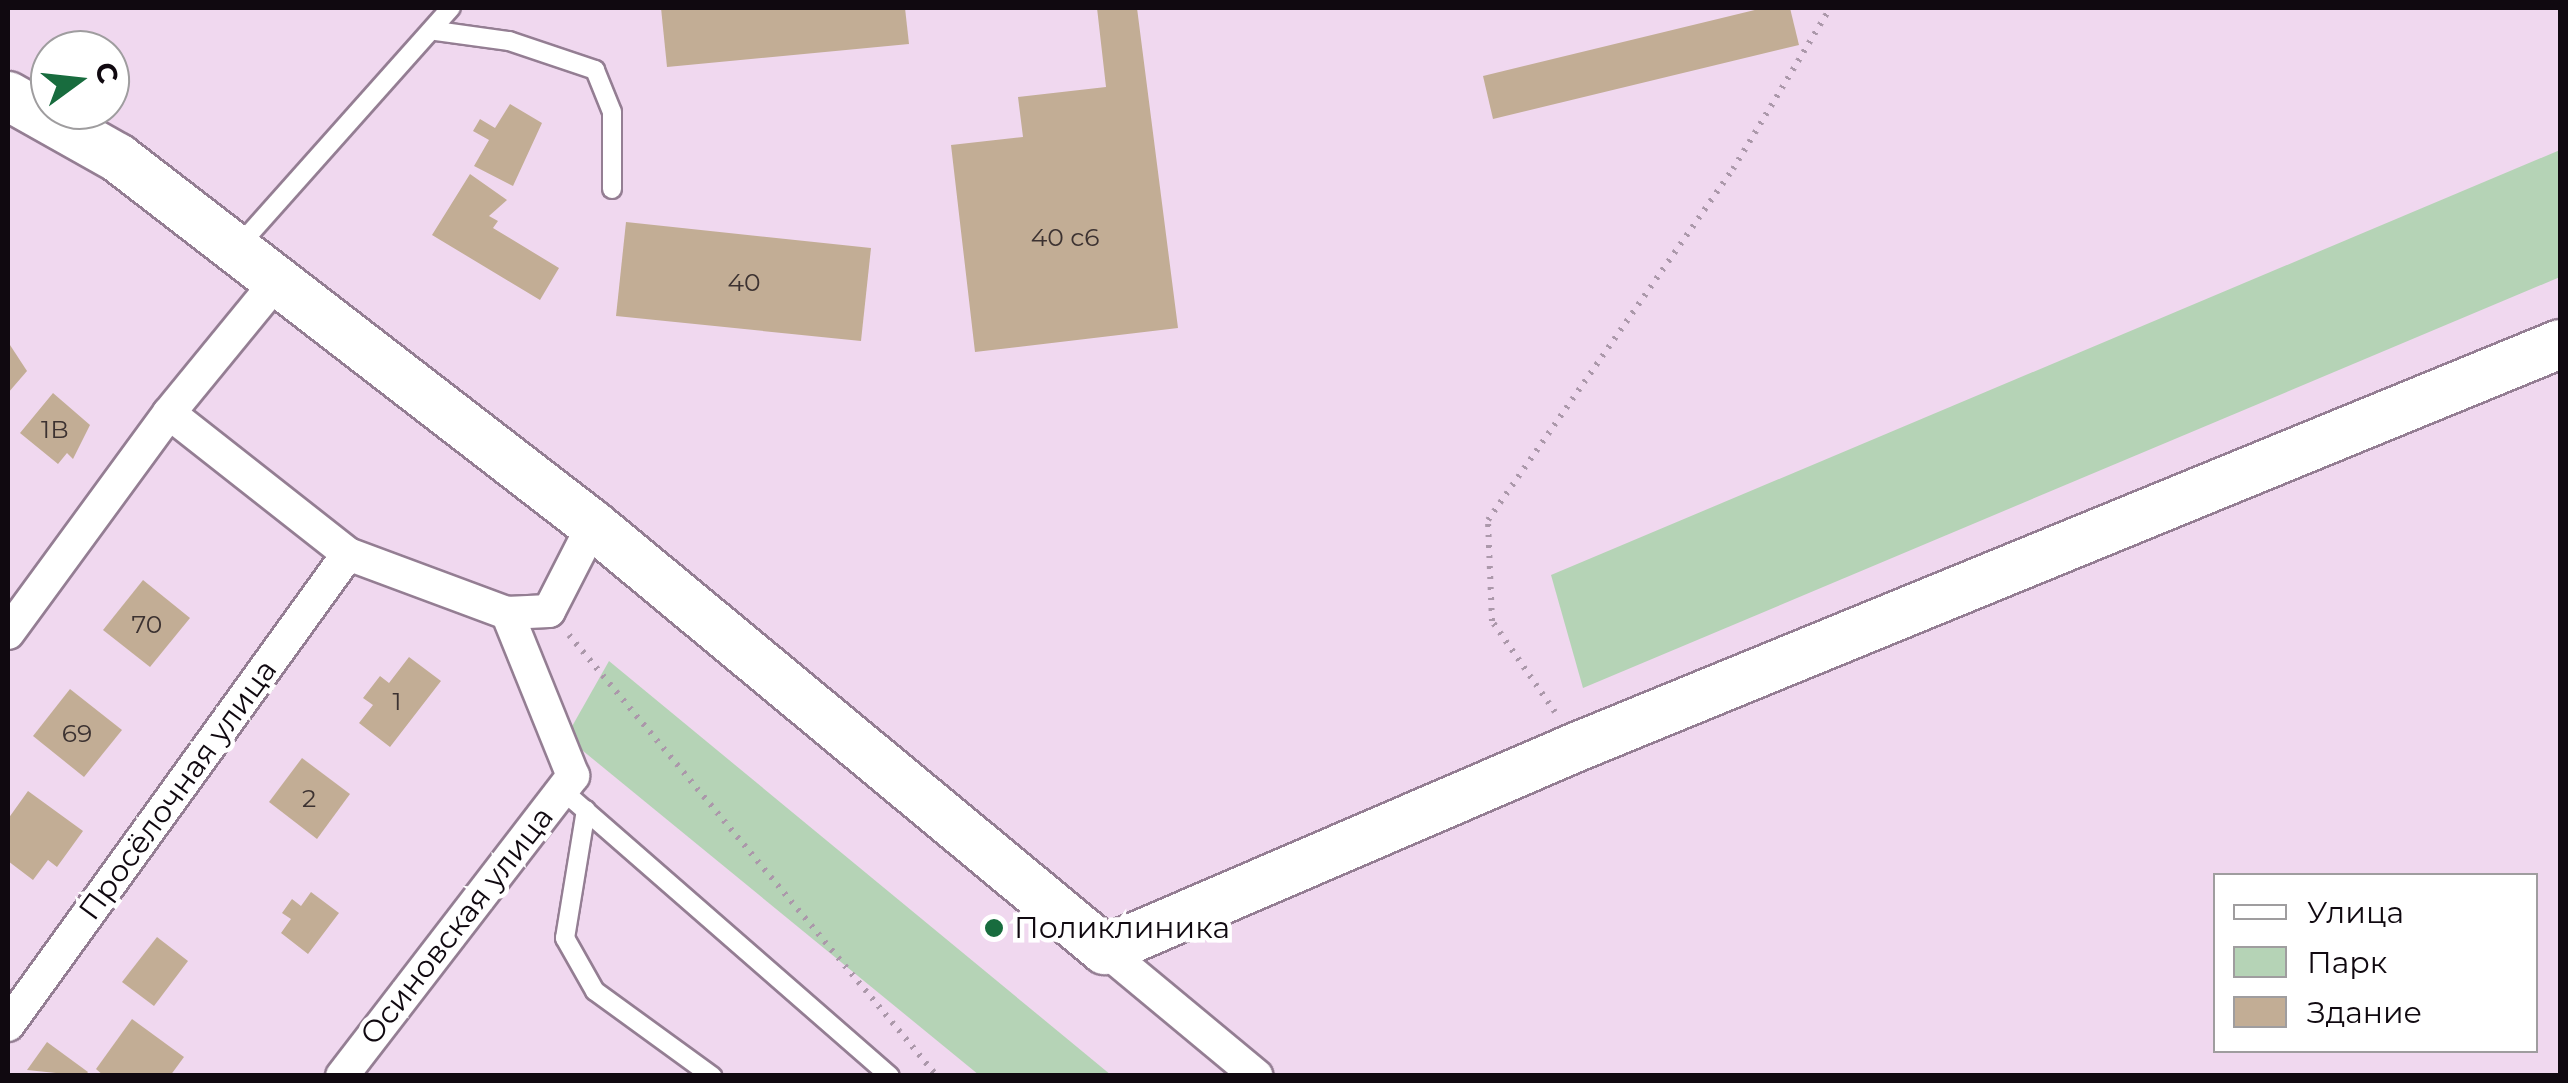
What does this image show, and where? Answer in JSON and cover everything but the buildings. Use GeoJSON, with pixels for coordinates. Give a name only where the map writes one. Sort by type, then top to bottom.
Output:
{"type":"FeatureCollection","features":[{"type":"Feature","properties":{"kind":"street"},"geometry":{"type":"LineString","coordinates":[[8,96],[118,158],[592,526],[1257,1076]]}},
{"type":"Feature","properties":{"kind":"street"},"geometry":{"type":"LineString","coordinates":[[8,633],[169,413],[277,281]]}},
{"type":"Feature","properties":{"kind":"street"},"geometry":{"type":"LineString","coordinates":[[1105,950],[1580,746],[2560,344]]}},
{"type":"Feature","properties":{"kind":"street"},"geometry":{"type":"LineString","coordinates":[[169,413],[348,554],[508,614],[549,611],[592,526]]}},
{"type":"Feature","properties":{"kind":"street","name":"Просёлочная улица"},"geometry":{"type":"LineString","coordinates":[[8,1024],[348,554]]}},
{"type":"Feature","properties":{"kind":"street"},"geometry":{"type":"LineString","coordinates":[[508,614],[574,792]]}},
{"type":"Feature","properties":{"kind":"street","name":"Осиновская улица"},"geometry":{"type":"LineString","coordinates":[[342,1076],[574,792]]}},
{"type":"Feature","properties":{"kind":"lane"},"geometry":{"type":"LineString","coordinates":[[236,249],[436,31],[451,8]]}},
{"type":"Feature","properties":{"kind":"lane"},"geometry":{"type":"LineString","coordinates":[[436,31],[509,41],[595,70],[612,112],[612,189]]}},
{"type":"Feature","properties":{"kind":"lane"},"geometry":{"type":"LineString","coordinates":[[574,792],[566,938],[595,991],[712,1076]]}},
{"type":"Feature","properties":{"kind":"lane"},"geometry":{"type":"LineString","coordinates":[[574,792],[890,1076]]}},
{"type":"Feature","properties":{"kind":"path"},"geometry":{"type":"LineString","coordinates":[[1580,746],[1492,621],[1488,520],[1733,169],[1830,8]]}},
{"type":"Feature","properties":{"kind":"path"},"geometry":{"type":"LineString","coordinates":[[549,611],[937,1076]]}},
{"type":"Feature","properties":{"kind":"green space"},"geometry":{"type":"Polygon","coordinates":[[[2560,150],[2560,277],[1583,688],[1551,575],[2560,150]]]}},
{"type":"Feature","properties":{"kind":"green space"},"geometry":{"type":"Polygon","coordinates":[[[609,661],[1111,1075],[979,1075],[566,737],[609,661]]]}},
{"type":"Feature","properties":{"kind":"place","name":"Поликлиника"},"geometry":{"type":"Point","coordinates":[994,928]}}]}
